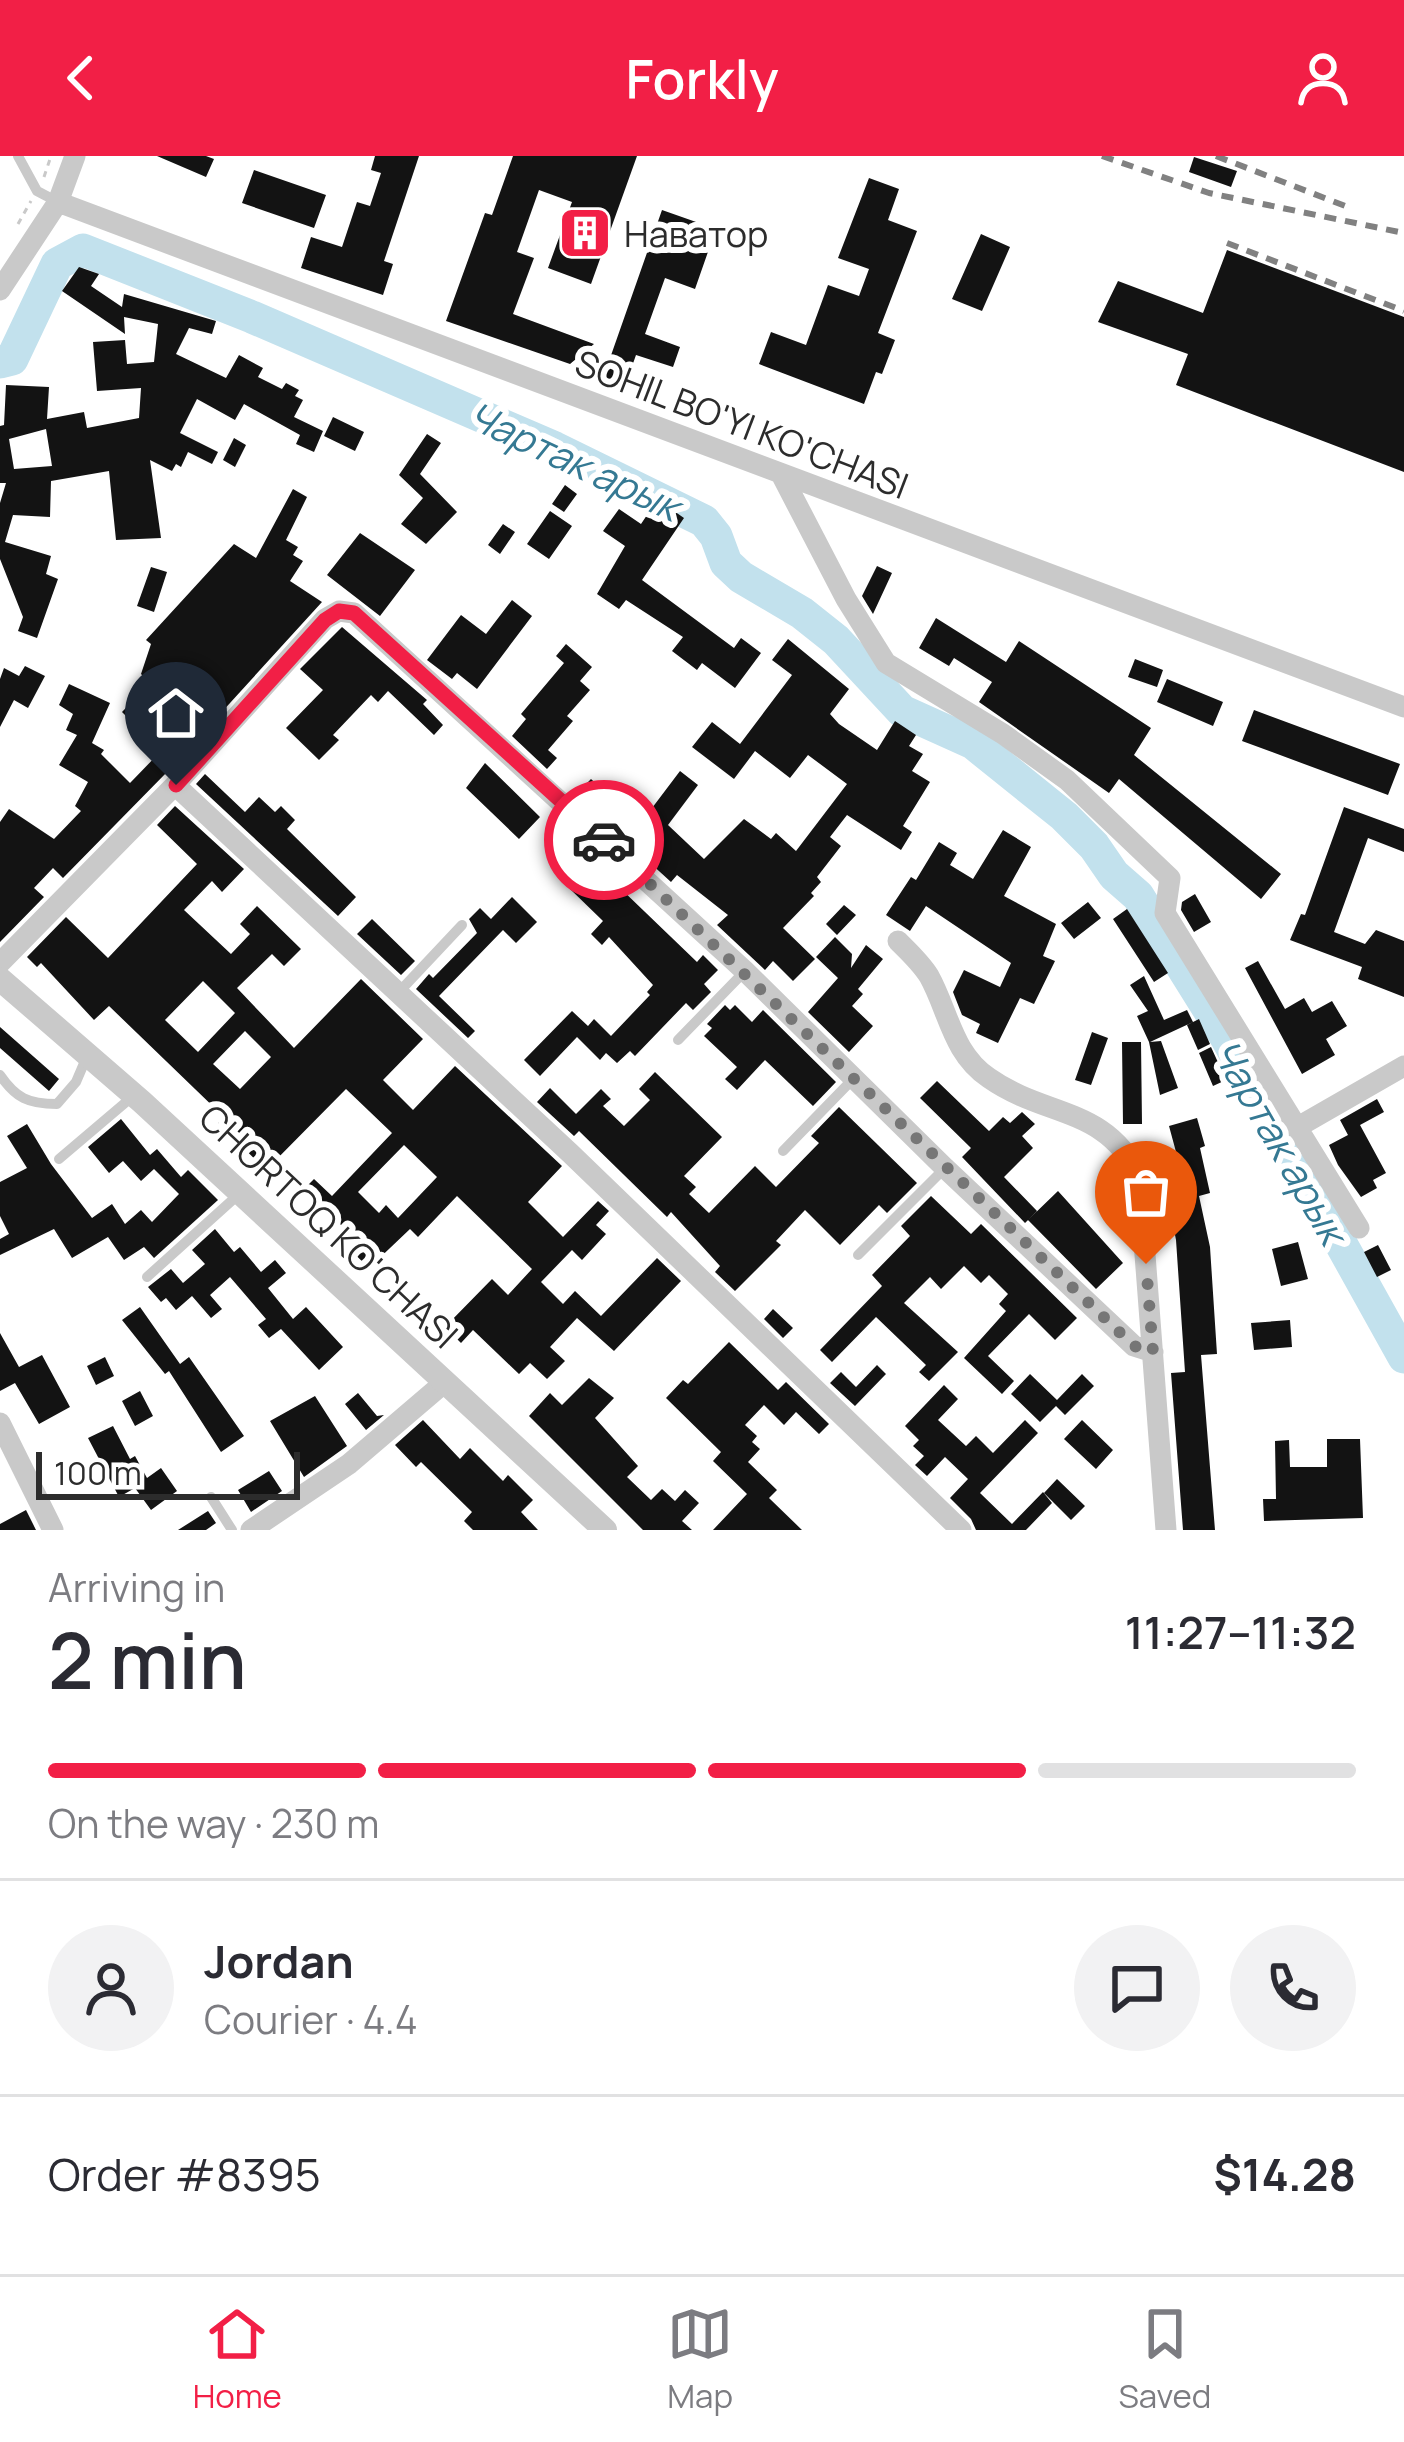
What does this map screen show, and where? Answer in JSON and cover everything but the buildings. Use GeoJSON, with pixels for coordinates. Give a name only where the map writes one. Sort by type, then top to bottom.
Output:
{"type":"FeatureCollection","features":[{"type":"Feature","properties":{"kind":"street"},"geometry":{"type":"LineString","coordinates":[[0,290],[58,202],[75,156]]}},
{"type":"Feature","properties":{"kind":"street","name":"SOHIL BO'YI KO'CHASI"},"geometry":{"type":"LineString","coordinates":[[58,202],[1404,707]]}},
{"type":"Feature","properties":{"kind":"street"},"geometry":{"type":"LineString","coordinates":[[781,474],[845,599],[886,663],[1004,734],[1067,780],[1170,878],[1165,913],[1359,1228]]}},
{"type":"Feature","properties":{"kind":"street"},"geometry":{"type":"LineString","coordinates":[[0,964],[176,785],[325,620],[339,611],[354,613],[745,971],[1134,1346],[1153,1352]]}},
{"type":"Feature","properties":{"kind":"street"},"geometry":{"type":"LineString","coordinates":[[176,785],[570,1153],[961,1530]]}},
{"type":"Feature","properties":{"kind":"street"},"geometry":{"type":"LineString","coordinates":[[898,941],[928,974],[960,1051],[986,1077],[1022,1097],[1103,1128],[1128,1152],[1139,1176],[1166,1530]]}},
{"type":"Feature","properties":{"kind":"street","name":"CHORTOQ KO'CHASI"},"geometry":{"type":"LineString","coordinates":[[0,979],[241,1193],[597,1527]]}},
{"type":"Feature","properties":{"kind":"street"},"geometry":{"type":"LineString","coordinates":[[1296,1128],[1404,1066]]}},
{"type":"Feature","properties":{"kind":"street"},"geometry":{"type":"LineString","coordinates":[[251,1530],[349,1464],[446,1382]]}},
{"type":"Feature","properties":{"kind":"street"},"geometry":{"type":"LineString","coordinates":[[0,1423],[53,1530]]}},
{"type":"Feature","properties":{"kind":"lane"},"geometry":{"type":"LineString","coordinates":[[18,156],[37,191],[58,202]]}},
{"type":"Feature","properties":{"kind":"lane"},"geometry":{"type":"LineString","coordinates":[[396,995],[462,925]]}},
{"type":"Feature","properties":{"kind":"lane"},"geometry":{"type":"LineString","coordinates":[[678,1040],[745,971]]}},
{"type":"Feature","properties":{"kind":"lane"},"geometry":{"type":"LineString","coordinates":[[0,1075],[14,1096],[37,1104],[57,1104],[76,1082],[88,1054]]}},
{"type":"Feature","properties":{"kind":"lane"},"geometry":{"type":"LineString","coordinates":[[783,1151],[854,1078]]}},
{"type":"Feature","properties":{"kind":"lane"},"geometry":{"type":"LineString","coordinates":[[59,1159],[134,1095]]}},
{"type":"Feature","properties":{"kind":"lane"},"geometry":{"type":"LineString","coordinates":[[857,1256],[945,1168]]}},
{"type":"Feature","properties":{"kind":"lane"},"geometry":{"type":"LineString","coordinates":[[147,1276],[241,1193]]}},
{"type":"Feature","properties":{"kind":"lane"},"geometry":{"type":"LineString","coordinates":[[211,1497],[232,1530]]}},
{"type":"Feature","properties":{"kind":"path"},"geometry":{"type":"LineString","coordinates":[[10,239],[51,156]]}},
{"type":"Feature","properties":{"kind":"waterway","name":"Чартак арык"},"geometry":{"type":"LineString","coordinates":[[0,362],[12,359],[57,264],[83,250],[555,448],[704,521],[716,536],[726,563],[741,577],[802,613],[836,640],[902,711],[973,743],[1064,816],[1138,896],[1226,1037],[1404,1357]]}},
{"type":"Feature","properties":{"kind":"railway"},"geometry":{"type":"LineString","coordinates":[[1102,156],[1209,193],[1404,233]]}},
{"type":"Feature","properties":{"kind":"railway"},"geometry":{"type":"LineString","coordinates":[[1216,156],[1353,209]]}},
{"type":"Feature","properties":{"kind":"railway"},"geometry":{"type":"LineString","coordinates":[[1227,243],[1404,311]]}},
{"type":"Feature","properties":{"kind":"way so far"},"geometry":{"type":"LineString","coordinates":[[604,840],[1134,1346],[1153,1352],[1146,1264]]}},
{"type":"Feature","properties":{"kind":"place","name":"Наватор"},"geometry":{"type":"Point","coordinates":[585,233]}},
{"type":"Feature","properties":{"kind":"route"},"geometry":{"type":"LineString","coordinates":[[176,785],[325,620],[339,611],[368,621],[604,840]]}}]}
